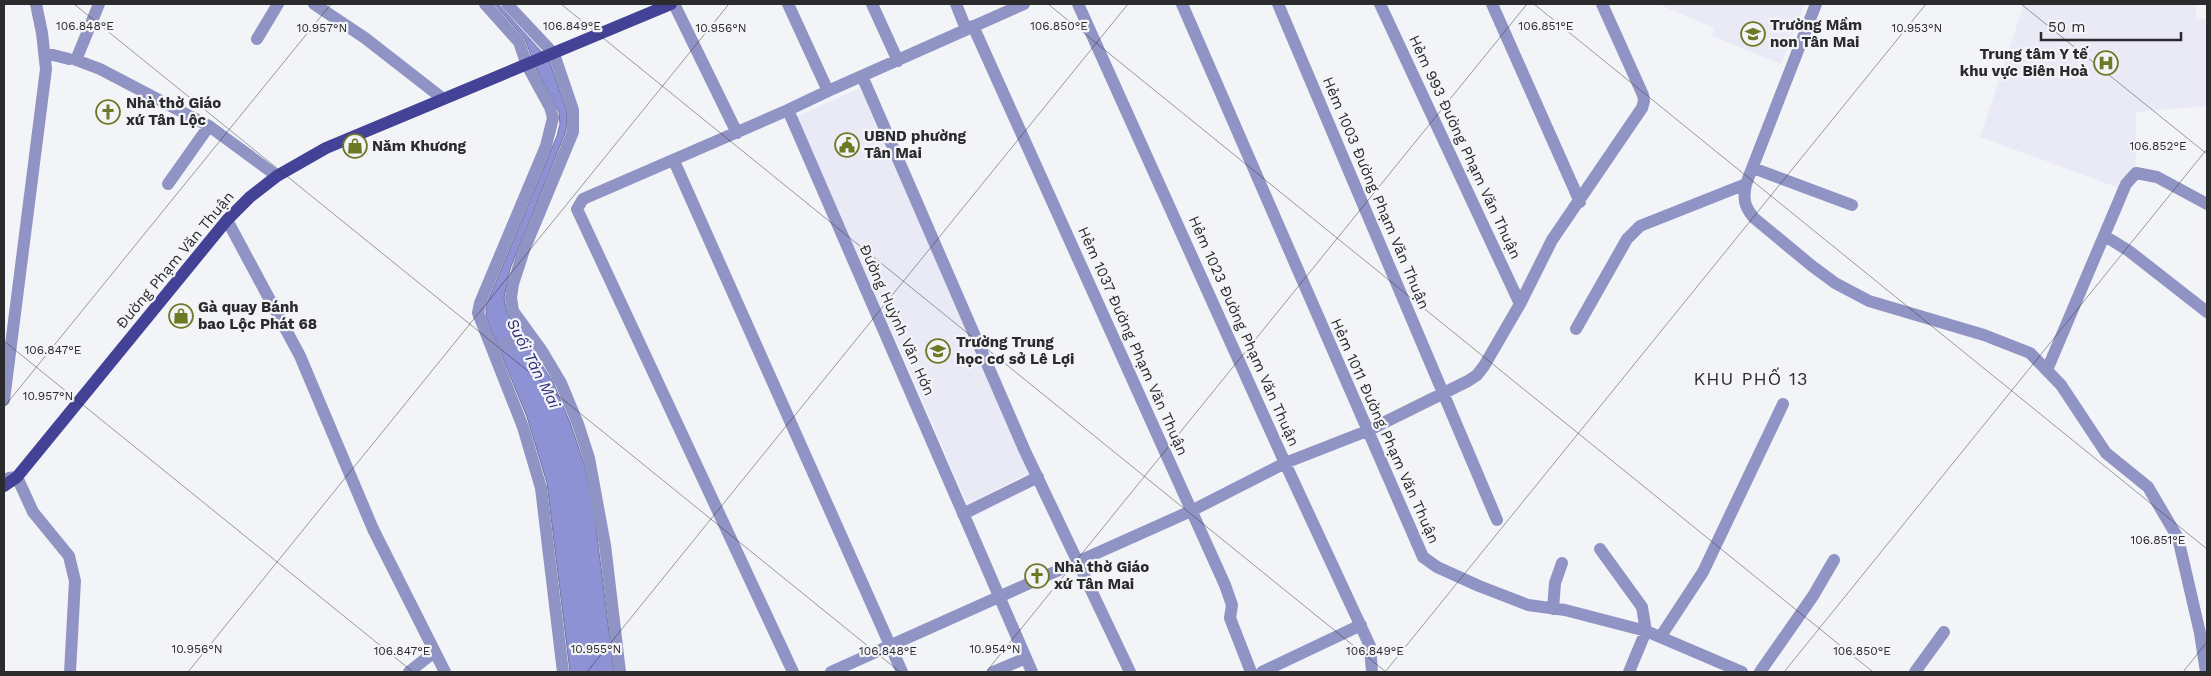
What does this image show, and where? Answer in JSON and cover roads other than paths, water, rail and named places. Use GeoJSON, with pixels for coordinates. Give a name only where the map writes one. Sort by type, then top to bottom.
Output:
{"type":"FeatureCollection","features":[{"type":"Feature","properties":{"kind":"main road","name":"Đường Phạm Văn Thuận"},"geometry":{"type":"LineString","coordinates":[[4,486],[17,477],[227,220],[250,197],[277,176],[326,148],[442,98],[554,54],[672,4]]}},
{"type":"Feature","properties":{"kind":"street"},"geometry":{"type":"LineString","coordinates":[[4,400],[46,69],[36,4]]}},
{"type":"Feature","properties":{"kind":"street"},"geometry":{"type":"LineString","coordinates":[[72,59],[99,4]]}},
{"type":"Feature","properties":{"kind":"street"},"geometry":{"type":"LineString","coordinates":[[257,40],[278,4]]}},
{"type":"Feature","properties":{"kind":"street"},"geometry":{"type":"LineString","coordinates":[[314,4],[365,38],[442,98]]}},
{"type":"Feature","properties":{"kind":"street"},"geometry":{"type":"LineString","coordinates":[[485,4],[519,42],[527,65],[550,107],[553,118],[552,127],[480,303],[480,320],[523,427],[541,488],[563,672]]}},
{"type":"Feature","properties":{"kind":"street"},"geometry":{"type":"LineString","coordinates":[[507,4],[554,54],[573,110],[573,132],[528,241],[513,284],[511,298],[513,311],[561,383],[578,424],[589,458],[605,545],[620,672]]}},
{"type":"Feature","properties":{"kind":"street"},"geometry":{"type":"LineString","coordinates":[[672,4],[737,133]]}},
{"type":"Feature","properties":{"kind":"street"},"geometry":{"type":"LineString","coordinates":[[788,4],[828,91]]}},
{"type":"Feature","properties":{"kind":"street"},"geometry":{"type":"LineString","coordinates":[[872,4],[898,61]]}},
{"type":"Feature","properties":{"kind":"street","name":"Hẻm 1037 Đường Phạm Văn Thuận"},"geometry":{"type":"LineString","coordinates":[[956,4],[970,27],[1226,585],[1232,605],[1230,618],[1251,672]]}},
{"type":"Feature","properties":{"kind":"street"},"geometry":{"type":"LineString","coordinates":[[793,672],[578,209],[583,199],[674,161],[1024,4]]}},
{"type":"Feature","properties":{"kind":"street","name":"Hẻm 1023 Đường Phạm Văn Thuận"},"geometry":{"type":"LineString","coordinates":[[1078,4],[1285,463],[1361,625],[1370,646],[1372,672]]}},
{"type":"Feature","properties":{"kind":"street","name":"Hẻm 1011 Đường Phạm Văn Thuận"},"geometry":{"type":"LineString","coordinates":[[1182,4],[1423,557],[1437,567],[1528,605],[1614,621],[1646,631],[1742,672]]}},
{"type":"Feature","properties":{"kind":"street","name":"Hẻm 1003 Đường Phạm Văn Thuận"},"geometry":{"type":"LineString","coordinates":[[1278,4],[1497,520]]}},
{"type":"Feature","properties":{"kind":"street","name":"Hẻm 993 Đường Phạm Văn Thuận"},"geometry":{"type":"LineString","coordinates":[[1380,4],[1520,304]]}},
{"type":"Feature","properties":{"kind":"street"},"geometry":{"type":"LineString","coordinates":[[1492,4],[1580,202]]}},
{"type":"Feature","properties":{"kind":"street"},"geometry":{"type":"LineString","coordinates":[[831,672],[1191,511],[1285,463],[1367,431],[1443,394],[1477,375],[1520,304],[1552,240],[1580,202],[1642,108],[1643,95],[1602,4]]}},
{"type":"Feature","properties":{"kind":"street"},"geometry":{"type":"LineString","coordinates":[[1816,4],[1746,184],[1743,200],[1747,210],[1812,266],[1836,283],[1869,301],[1984,335],[2030,353],[2047,370],[2061,385],[2106,453],[2148,487],[2178,538],[2200,634],[2206,672]]}},
{"type":"Feature","properties":{"kind":"street"},"geometry":{"type":"LineString","coordinates":[[45,54],[72,59],[100,69],[209,126],[277,176]]}},
{"type":"Feature","properties":{"kind":"street"},"geometry":{"type":"LineString","coordinates":[[862,76],[1038,477],[1130,672]]}},
{"type":"Feature","properties":{"kind":"street","name":"Đường Huỳnh Văn Hớn"},"geometry":{"type":"LineString","coordinates":[[788,110],[1032,672]]}},
{"type":"Feature","properties":{"kind":"street"},"geometry":{"type":"LineString","coordinates":[[168,184],[209,126]]}},
{"type":"Feature","properties":{"kind":"street"},"geometry":{"type":"LineString","coordinates":[[674,161],[902,672]]}},
{"type":"Feature","properties":{"kind":"street"},"geometry":{"type":"LineString","coordinates":[[1753,168],[1852,206]]}},
{"type":"Feature","properties":{"kind":"street"},"geometry":{"type":"LineString","coordinates":[[2047,370],[2126,184],[2136,173],[2157,177],[2207,204]]}},
{"type":"Feature","properties":{"kind":"street"},"geometry":{"type":"LineString","coordinates":[[1576,329],[1627,239],[1640,226],[1746,184]]}},
{"type":"Feature","properties":{"kind":"street"},"geometry":{"type":"LineString","coordinates":[[227,220],[300,356],[373,529],[445,672]]}},
{"type":"Feature","properties":{"kind":"street"},"geometry":{"type":"LineString","coordinates":[[2105,236],[2129,251],[2207,312]]}},
{"type":"Feature","properties":{"kind":"street"},"geometry":{"type":"LineString","coordinates":[[493,351],[529,334]]}},
{"type":"Feature","properties":{"kind":"street"},"geometry":{"type":"LineString","coordinates":[[1661,636],[1703,572],[1783,404]]}},
{"type":"Feature","properties":{"kind":"street"},"geometry":{"type":"LineString","coordinates":[[4,479],[17,477],[33,512],[69,556],[75,581],[70,672]]}},
{"type":"Feature","properties":{"kind":"street"},"geometry":{"type":"LineString","coordinates":[[963,514],[1038,477]]}},
{"type":"Feature","properties":{"kind":"street"},"geometry":{"type":"LineString","coordinates":[[1600,549],[1639,601],[1646,631],[1629,672]]}},
{"type":"Feature","properties":{"kind":"street"},"geometry":{"type":"LineString","coordinates":[[1760,672],[1814,596],[1834,560]]}},
{"type":"Feature","properties":{"kind":"street"},"geometry":{"type":"LineString","coordinates":[[1553,610],[1555,584],[1562,563]]}},
{"type":"Feature","properties":{"kind":"street"},"geometry":{"type":"LineString","coordinates":[[1262,672],[1361,625]]}},
{"type":"Feature","properties":{"kind":"street"},"geometry":{"type":"LineString","coordinates":[[1915,672],[1944,632]]}},
{"type":"Feature","properties":{"kind":"street"},"geometry":{"type":"LineString","coordinates":[[409,672],[434,652]]}},
{"type":"Feature","properties":{"kind":"street"},"geometry":{"type":"LineString","coordinates":[[993,672],[1026,658]]}},
{"type":"Feature","properties":{"kind":"water","name":"Suối Tân Mai"},"geometry":{"type":"Polygon","coordinates":[[[494,4],[498,4],[549,60],[567,112],[566,131],[510,269],[504,298],[507,313],[553,382],[571,425],[584,464],[594,512],[614,672],[570,672],[547,483],[527,417],[486,317],[486,306],[557,136],[560,124],[559,112],[535,66],[525,39],[494,4]]]}},
{"type":"Feature","properties":{"kind":"place","name":"Trường Mầm non Tân Mai"},"geometry":{"type":"Point","coordinates":[1753,34]}},
{"type":"Feature","properties":{"kind":"place","name":"Trung tâm Y tế khu vực Biên Hoà"},"geometry":{"type":"Point","coordinates":[2106,63]}},
{"type":"Feature","properties":{"kind":"place","name":"Nhà thờ Giáo xứ Tân Lộc"},"geometry":{"type":"Point","coordinates":[108,112]}},
{"type":"Feature","properties":{"kind":"place","name":"UBND phường Tân Mai"},"geometry":{"type":"Point","coordinates":[847,145]}},
{"type":"Feature","properties":{"kind":"place","name":"Năm Khương"},"geometry":{"type":"Point","coordinates":[355,146]}},
{"type":"Feature","properties":{"kind":"place","name":"Gà quay Bánh bao Lộc Phát 68"},"geometry":{"type":"Point","coordinates":[181,316]}},
{"type":"Feature","properties":{"kind":"place","name":"Trường Trung học cơ sở Lê Lợi"},"geometry":{"type":"Point","coordinates":[938,351]}},
{"type":"Feature","properties":{"kind":"place","name":"Nhà thờ Giáo xứ Tân Mai"},"geometry":{"type":"Point","coordinates":[1037,576]}},
{"type":"Feature","properties":{"kind":"district","name":"KHU PHỐ 13"},"geometry":{"type":"Point","coordinates":[1751,379]}}]}
